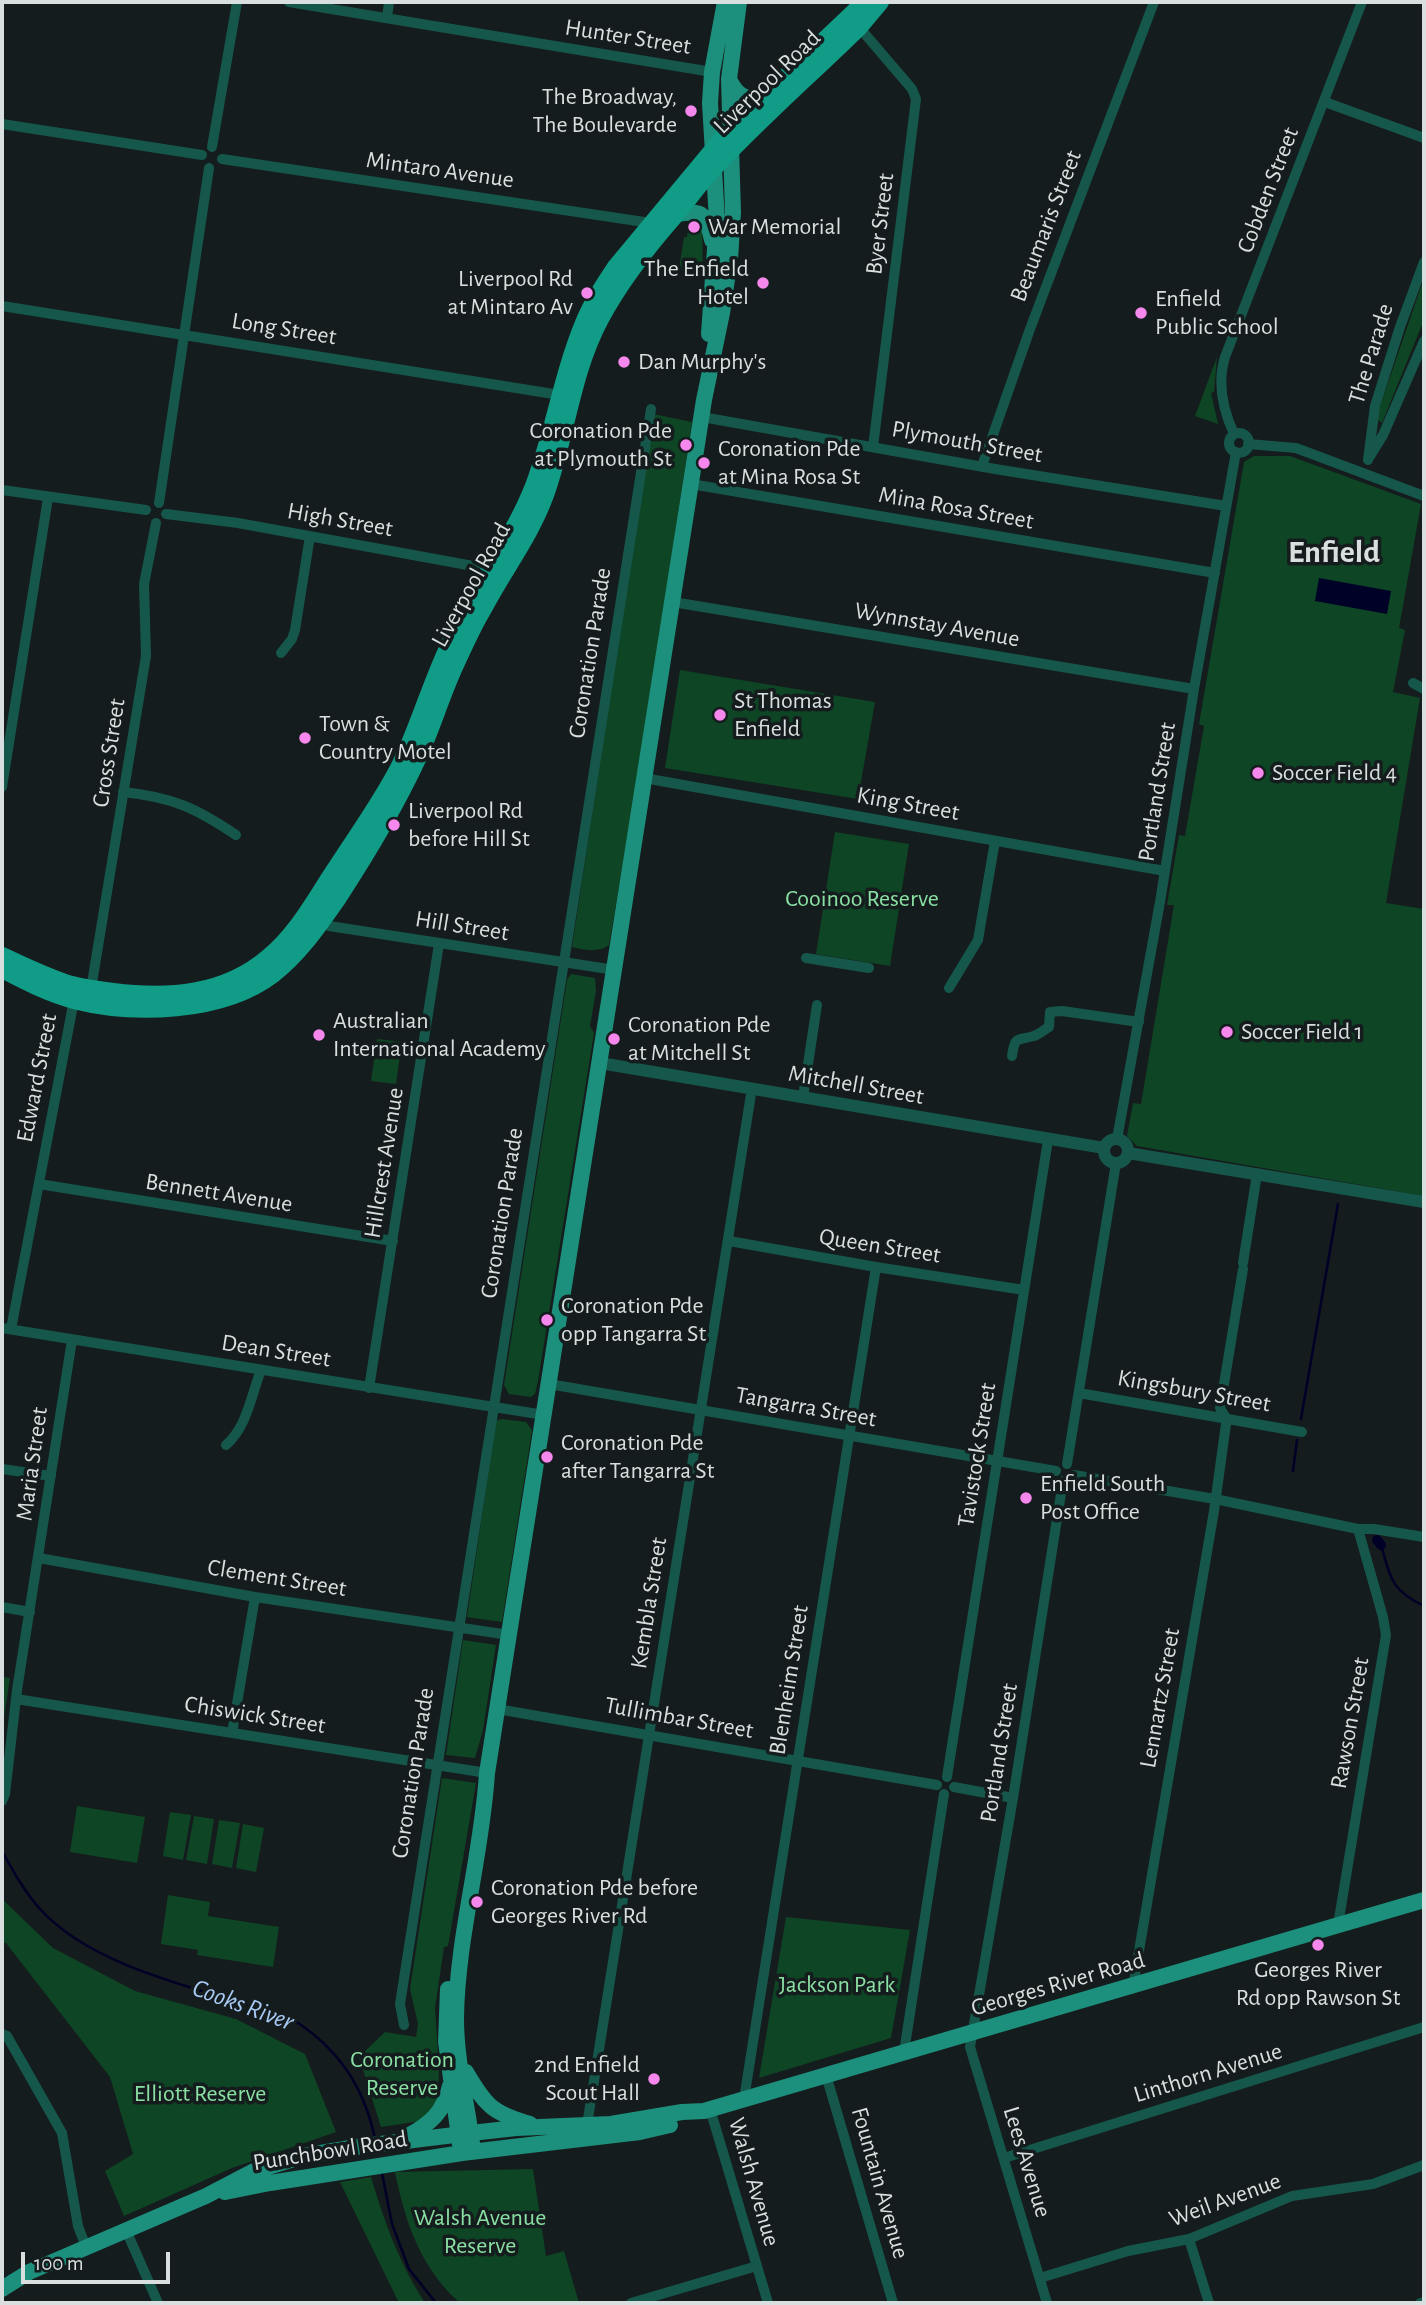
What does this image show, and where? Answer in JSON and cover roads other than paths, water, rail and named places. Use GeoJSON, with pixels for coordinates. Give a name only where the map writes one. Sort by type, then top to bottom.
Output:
{"type":"FeatureCollection","features":[{"type":"Feature","properties":{"kind":"highway","name":"Liverpool Road"},"geometry":{"type":"LineString","coordinates":[[2,969],[74,1000],[143,1009],[187,1007],[218,1000],[257,984],[274,974],[294,956],[401,762],[450,643],[497,570],[531,528],[547,491],[579,371],[598,321],[632,267],[715,167],[729,131],[865,2]]}},
{"type":"Feature","properties":{"kind":"highway","name":"Liverpool Road"},"geometry":{"type":"LineString","coordinates":[[497,570],[535,484],[560,395],[589,311],[616,267],[651,223],[722,150],[859,27],[880,2]]}},
{"type":"Feature","properties":{"kind":"highway","name":"Liverpool Road"},"geometry":{"type":"LineString","coordinates":[[2,956],[65,983],[92,989],[127,994],[191,993],[253,970],[313,918]]}},
{"type":"Feature","properties":{"kind":"main road"},"geometry":{"type":"LineString","coordinates":[[467,2152],[459,2134],[445,2026],[448,1989],[475,1814],[486,1773],[497,1709],[691,484],[730,259],[733,213],[722,150],[710,103],[712,72],[725,2]]}},
{"type":"Feature","properties":{"kind":"main road"},"geometry":{"type":"LineString","coordinates":[[729,131],[729,79],[739,2]]}},
{"type":"Feature","properties":{"kind":"main road"},"geometry":{"type":"LineString","coordinates":[[729,79],[738,94],[755,100],[764,99]]}},
{"type":"Feature","properties":{"kind":"main road"},"geometry":{"type":"LineString","coordinates":[[705,397],[717,220],[715,167]]}},
{"type":"Feature","properties":{"kind":"main road"},"geometry":{"type":"LineString","coordinates":[[676,214],[695,212],[703,215],[708,221],[715,253]]}},
{"type":"Feature","properties":{"kind":"main road"},"geometry":{"type":"LineString","coordinates":[[459,2134],[460,2060],[456,2020],[459,1980],[484,1812],[486,1773]]}},
{"type":"Feature","properties":{"kind":"main road","name":"Georges River Road"},"geometry":{"type":"LineString","coordinates":[[459,2134],[611,2124],[707,2110],[1424,1900]]}},
{"type":"Feature","properties":{"kind":"main road"},"geometry":{"type":"LineString","coordinates":[[460,2060],[488,2105],[518,2120],[545,2127]]}},
{"type":"Feature","properties":{"kind":"main road"},"geometry":{"type":"LineString","coordinates":[[396,2141],[424,2127],[439,2114],[452,2080]]}},
{"type":"Feature","properties":{"kind":"main road","name":"Georges River Road"},"geometry":{"type":"LineString","coordinates":[[467,2152],[640,2132],[692,2119],[707,2110]]}},
{"type":"Feature","properties":{"kind":"main road","name":"Punchbowl Road"},"geometry":{"type":"LineString","coordinates":[[2,2289],[29,2272],[206,2196],[252,2172],[303,2156],[459,2134]]}},
{"type":"Feature","properties":{"kind":"main road","name":"Punchbowl Road"},"geometry":{"type":"LineString","coordinates":[[206,2196],[270,2183],[467,2152]]}},
{"type":"Feature","properties":{"kind":"street"},"geometry":{"type":"LineString","coordinates":[[212,147],[237,2]]}},
{"type":"Feature","properties":{"kind":"street","name":"Hunter Street"},"geometry":{"type":"LineString","coordinates":[[289,2],[712,72]]}},
{"type":"Feature","properties":{"kind":"street"},"geometry":{"type":"LineString","coordinates":[[387,18],[389,2]]}},
{"type":"Feature","properties":{"kind":"street","name":"Beaumaris Street"},"geometry":{"type":"LineString","coordinates":[[982,466],[1030,329],[1154,2]]}},
{"type":"Feature","properties":{"kind":"street","name":"Cobden Street"},"geometry":{"type":"LineString","coordinates":[[1234,434],[1221,391],[1222,368],[1362,2]]}},
{"type":"Feature","properties":{"kind":"street","name":"Byer Street"},"geometry":{"type":"LineString","coordinates":[[859,27],[912,89],[916,99],[873,447]]}},
{"type":"Feature","properties":{"kind":"street"},"geometry":{"type":"LineString","coordinates":[[1325,102],[1424,138]]}},
{"type":"Feature","properties":{"kind":"street"},"geometry":{"type":"LineString","coordinates":[[2,124],[202,155]]}},
{"type":"Feature","properties":{"kind":"street"},"geometry":{"type":"LineString","coordinates":[[212,147],[221,152],[222,159],[216,167],[209,168],[202,162],[202,155],[205,149],[212,147]]}},
{"type":"Feature","properties":{"kind":"street","name":"Mintaro Avenue"},"geometry":{"type":"LineString","coordinates":[[222,159],[651,223]]}},
{"type":"Feature","properties":{"kind":"street"},"geometry":{"type":"LineString","coordinates":[[159,503],[209,168]]}},
{"type":"Feature","properties":{"kind":"street","name":"The Parade"},"geometry":{"type":"LineString","coordinates":[[1368,460],[1375,406],[1424,262]]}},
{"type":"Feature","properties":{"kind":"street","name":"Long Street"},"geometry":{"type":"LineString","coordinates":[[2,306],[560,395]]}},
{"type":"Feature","properties":{"kind":"street","name":"The Parade"},"geometry":{"type":"LineString","coordinates":[[1362,473],[1383,435],[1424,341]]}},
{"type":"Feature","properties":{"kind":"street","name":"Coronation Parade"},"geometry":{"type":"LineString","coordinates":[[404,2025],[401,2004],[436,1765],[460,1628],[651,409]]}},
{"type":"Feature","properties":{"kind":"street","name":"Plymouth Street"},"geometry":{"type":"LineString","coordinates":[[702,417],[1226,506]]}},
{"type":"Feature","properties":{"kind":"street"},"geometry":{"type":"LineString","coordinates":[[1234,434],[1244,435],[1248,444],[1244,451],[1236,452],[1229,444],[1234,434]]}},
{"type":"Feature","properties":{"kind":"street"},"geometry":{"type":"LineString","coordinates":[[1248,444],[1296,448],[1424,496]]}},
{"type":"Feature","properties":{"kind":"street","name":"Portland Street"},"geometry":{"type":"LineString","coordinates":[[1117,1139],[1236,452]]}},
{"type":"Feature","properties":{"kind":"street","name":"Mina Rosa Street"},"geometry":{"type":"LineString","coordinates":[[691,484],[1215,573]]}},
{"type":"Feature","properties":{"kind":"street"},"geometry":{"type":"LineString","coordinates":[[2,490],[146,510]]}},
{"type":"Feature","properties":{"kind":"street"},"geometry":{"type":"LineString","coordinates":[[2,787],[48,498]]}},
{"type":"Feature","properties":{"kind":"street"},"geometry":{"type":"LineString","coordinates":[[159,503],[165,507],[166,514],[163,520],[156,523],[147,519],[146,510],[149,504],[159,503]]}},
{"type":"Feature","properties":{"kind":"street","name":"High Street"},"geometry":{"type":"LineString","coordinates":[[166,514],[310,536],[497,570]]}},
{"type":"Feature","properties":{"kind":"street","name":"Cross Street"},"geometry":{"type":"LineString","coordinates":[[92,989],[146,656],[145,584],[156,523]]}},
{"type":"Feature","properties":{"kind":"street"},"geometry":{"type":"LineString","coordinates":[[281,653],[292,639],[295,630],[310,536]]}},
{"type":"Feature","properties":{"kind":"street","name":"Wynnstay Avenue"},"geometry":{"type":"LineString","coordinates":[[673,602],[1194,689]]}},
{"type":"Feature","properties":{"kind":"street"},"geometry":{"type":"LineString","coordinates":[[1413,683],[1424,689]]}},
{"type":"Feature","properties":{"kind":"street","name":"King Street"},"geometry":{"type":"LineString","coordinates":[[644,778],[1165,871]]}},
{"type":"Feature","properties":{"kind":"street"},"geometry":{"type":"LineString","coordinates":[[123,792],[194,808],[236,835]]}},
{"type":"Feature","properties":{"kind":"street"},"geometry":{"type":"LineString","coordinates":[[949,988],[978,940],[995,841]]}},
{"type":"Feature","properties":{"kind":"street","name":"Hill Street"},"geometry":{"type":"LineString","coordinates":[[313,918],[329,926],[615,971]]}},
{"type":"Feature","properties":{"kind":"street","name":"Hillcrest Avenue"},"geometry":{"type":"LineString","coordinates":[[369,1388],[439,944]]}},
{"type":"Feature","properties":{"kind":"street"},"geometry":{"type":"LineString","coordinates":[[806,958],[869,968]]}},
{"type":"Feature","properties":{"kind":"street","name":"Edward Street"},"geometry":{"type":"LineString","coordinates":[[6,1329],[39,1184],[74,1000]]}},
{"type":"Feature","properties":{"kind":"street"},"geometry":{"type":"LineString","coordinates":[[803,1097],[817,1005]]}},
{"type":"Feature","properties":{"kind":"street"},"geometry":{"type":"LineString","coordinates":[[1012,1056],[1014,1043],[1019,1038],[1035,1036],[1049,1027],[1050,1012],[1062,1011],[1139,1021]]}},
{"type":"Feature","properties":{"kind":"street","name":"Mitchell Street"},"geometry":{"type":"LineString","coordinates":[[600,1063],[1104,1148]]}},
{"type":"Feature","properties":{"kind":"street","name":"Kembla Street"},"geometry":{"type":"LineString","coordinates":[[587,2125],[752,1088]]}},
{"type":"Feature","properties":{"kind":"street"},"geometry":{"type":"LineString","coordinates":[[1117,1139],[1126,1143],[1128,1153],[1122,1161],[1115,1163],[1107,1159],[1104,1148],[1107,1142],[1117,1139]]}},
{"type":"Feature","properties":{"kind":"street","name":"Tavistock Street"},"geometry":{"type":"LineString","coordinates":[[947,1777],[1048,1140]]}},
{"type":"Feature","properties":{"kind":"street"},"geometry":{"type":"LineString","coordinates":[[1128,1153],[1424,1202]]}},
{"type":"Feature","properties":{"kind":"street"},"geometry":{"type":"LineString","coordinates":[[1067,1464],[1115,1163]]}},
{"type":"Feature","properties":{"kind":"street","name":"Lennartz Street"},"geometry":{"type":"LineString","coordinates":[[1133,1986],[1214,1499],[1226,1418],[1220,1408],[1257,1174]]}},
{"type":"Feature","properties":{"kind":"street","name":"Bennett Avenue"},"geometry":{"type":"LineString","coordinates":[[39,1184],[393,1241]]}},
{"type":"Feature","properties":{"kind":"street","name":"Queen Street"},"geometry":{"type":"LineString","coordinates":[[729,1241],[1024,1290]]}},
{"type":"Feature","properties":{"kind":"street","name":"Blenheim Street"},"geometry":{"type":"LineString","coordinates":[[744,2099],[876,1267]]}},
{"type":"Feature","properties":{"kind":"street","name":"Dean Street"},"geometry":{"type":"LineString","coordinates":[[6,1329],[544,1415]]}},
{"type":"Feature","properties":{"kind":"street","name":"Maria Street"},"geometry":{"type":"LineString","coordinates":[[2,1801],[72,1340]]}},
{"type":"Feature","properties":{"kind":"street"},"geometry":{"type":"LineString","coordinates":[[226,1445],[236,1437],[261,1370]]}},
{"type":"Feature","properties":{"kind":"street","name":"Tangarra Street"},"geometry":{"type":"LineString","coordinates":[[549,1384],[996,1462],[1060,1476]]}},
{"type":"Feature","properties":{"kind":"street","name":"Kingsbury Street"},"geometry":{"type":"LineString","coordinates":[[1079,1393],[1302,1432]]}},
{"type":"Feature","properties":{"kind":"street"},"geometry":{"type":"LineString","coordinates":[[1067,1464],[1073,1469],[1069,1480],[1060,1476],[1060,1465],[1067,1464]]}},
{"type":"Feature","properties":{"kind":"street"},"geometry":{"type":"LineString","coordinates":[[2,1469],[51,1476]]}},
{"type":"Feature","properties":{"kind":"street"},"geometry":{"type":"LineString","coordinates":[[1073,1475],[1214,1499],[1358,1530],[1374,1529],[1424,1537]]}},
{"type":"Feature","properties":{"kind":"street","name":"Portland Street"},"geometry":{"type":"LineString","coordinates":[[972,2032],[1013,1798],[1060,1476]]}},
{"type":"Feature","properties":{"kind":"street","name":"Rawson Street"},"geometry":{"type":"LineString","coordinates":[[1338,1925],[1386,1634],[1358,1530]]}},
{"type":"Feature","properties":{"kind":"street","name":"Clement Street"},"geometry":{"type":"LineString","coordinates":[[39,1558],[255,1597],[509,1635]]}},
{"type":"Feature","properties":{"kind":"street"},"geometry":{"type":"LineString","coordinates":[[232,1733],[255,1597]]}},
{"type":"Feature","properties":{"kind":"street"},"geometry":{"type":"LineString","coordinates":[[2,1607],[30,1612]]}},
{"type":"Feature","properties":{"kind":"street","name":"Chiswick Street"},"geometry":{"type":"LineString","coordinates":[[16,1699],[486,1773]]}},
{"type":"Feature","properties":{"kind":"street","name":"Tullimbar Street"},"geometry":{"type":"LineString","coordinates":[[497,1709],[798,1760],[941,1789]]}},
{"type":"Feature","properties":{"kind":"street"},"geometry":{"type":"LineString","coordinates":[[904,2052],[941,1789],[939,1780],[947,1777],[953,1782],[952,1792],[941,1789]]}},
{"type":"Feature","properties":{"kind":"street"},"geometry":{"type":"LineString","coordinates":[[954,1787],[1013,1798]]}},
{"type":"Feature","properties":{"kind":"street","name":"Linthorn Avenue"},"geometry":{"type":"LineString","coordinates":[[1004,2158],[1424,2027]]}},
{"type":"Feature","properties":{"kind":"street","name":"Lees Avenue"},"geometry":{"type":"LineString","coordinates":[[972,2032],[971,2051],[1047,2303]]}},
{"type":"Feature","properties":{"kind":"street"},"geometry":{"type":"LineString","coordinates":[[2,2034],[7,2036],[62,2133],[78,2226],[86,2247]]}},
{"type":"Feature","properties":{"kind":"street","name":"Fountain Avenue"},"geometry":{"type":"LineString","coordinates":[[826,2075],[893,2303]]}},
{"type":"Feature","properties":{"kind":"street","name":"Walsh Avenue"},"geometry":{"type":"LineString","coordinates":[[707,2110],[768,2303]]}},
{"type":"Feature","properties":{"kind":"street","name":"Weil Avenue"},"geometry":{"type":"LineString","coordinates":[[1040,2278],[1128,2251],[1189,2239],[1292,2196],[1373,2184],[1424,2165]]}},
{"type":"Feature","properties":{"kind":"street"},"geometry":{"type":"LineString","coordinates":[[126,2230],[158,2303]]}},
{"type":"Feature","properties":{"kind":"street"},"geometry":{"type":"LineString","coordinates":[[1189,2239],[1209,2303]]}},
{"type":"Feature","properties":{"kind":"street","name":"Walsh Avenue"},"geometry":{"type":"LineString","coordinates":[[631,2303],[757,2266]]}},
{"type":"Feature","properties":{"kind":"water"},"geometry":{"type":"Polygon","coordinates":[[[1319,578],[1391,591],[1387,614],[1315,601],[1319,578]]]}},
{"type":"Feature","properties":{"kind":"waterway"},"geometry":{"type":"LineString","coordinates":[[1301,1419],[1338,1204]]}},
{"type":"Feature","properties":{"kind":"waterway"},"geometry":{"type":"LineString","coordinates":[[1293,1471],[1297,1440]]}},
{"type":"Feature","properties":{"kind":"waterway"},"geometry":{"type":"LineString","coordinates":[[1377,1540],[1381,1545]]}},
{"type":"Feature","properties":{"kind":"waterway"},"geometry":{"type":"LineString","coordinates":[[1381,1545],[1394,1582],[1405,1594],[1424,1606]]}},
{"type":"Feature","properties":{"kind":"waterway","name":"Cooks River"},"geometry":{"type":"LineString","coordinates":[[2,1851],[40,1909],[64,1931],[92,1949],[158,1977],[292,2019],[308,2030],[347,2070],[364,2102],[375,2139]]}},
{"type":"Feature","properties":{"kind":"waterway","name":"Cooks River"},"geometry":{"type":"LineString","coordinates":[[382,2173],[392,2224],[409,2269],[436,2303]]}},
{"type":"Feature","properties":{"kind":"place","name":"The Broadway, The Boulevarde"},"geometry":{"type":"Point","coordinates":[691,111]}},
{"type":"Feature","properties":{"kind":"place","name":"War Memorial"},"geometry":{"type":"Point","coordinates":[694,227]}},
{"type":"Feature","properties":{"kind":"place","name":"The Enfield Hotel"},"geometry":{"type":"Point","coordinates":[763,283]}},
{"type":"Feature","properties":{"kind":"place","name":"Liverpool Rd at Mintaro Av"},"geometry":{"type":"Point","coordinates":[587,293]}},
{"type":"Feature","properties":{"kind":"place","name":"Enfield Public School"},"geometry":{"type":"Point","coordinates":[1141,313]}},
{"type":"Feature","properties":{"kind":"place","name":"Dan Murphy's"},"geometry":{"type":"Point","coordinates":[624,362]}},
{"type":"Feature","properties":{"kind":"place","name":"Coronation Pde at Plymouth St"},"geometry":{"type":"Point","coordinates":[686,445]}},
{"type":"Feature","properties":{"kind":"place","name":"Coronation Pde at Mina Rosa St"},"geometry":{"type":"Point","coordinates":[704,463]}},
{"type":"Feature","properties":{"kind":"place","name":"St Thomas Enfield"},"geometry":{"type":"Point","coordinates":[720,715]}},
{"type":"Feature","properties":{"kind":"place","name":"Town & Country Motel"},"geometry":{"type":"Point","coordinates":[305,738]}},
{"type":"Feature","properties":{"kind":"place","name":"Soccer Field 4"},"geometry":{"type":"Point","coordinates":[1258,773]}},
{"type":"Feature","properties":{"kind":"place","name":"Liverpool Rd before Hill St"},"geometry":{"type":"Point","coordinates":[394,825]}},
{"type":"Feature","properties":{"kind":"place","name":"Soccer Field 1"},"geometry":{"type":"Point","coordinates":[1227,1032]}},
{"type":"Feature","properties":{"kind":"place","name":"Australian International Academy"},"geometry":{"type":"Point","coordinates":[319,1035]}},
{"type":"Feature","properties":{"kind":"place","name":"Coronation Pde at Mitchell St"},"geometry":{"type":"Point","coordinates":[614,1039]}},
{"type":"Feature","properties":{"kind":"place","name":"Coronation Pde opp Tangarra St"},"geometry":{"type":"Point","coordinates":[547,1320]}},
{"type":"Feature","properties":{"kind":"place","name":"Coronation Pde after Tangarra St"},"geometry":{"type":"Point","coordinates":[547,1457]}},
{"type":"Feature","properties":{"kind":"place","name":"Enfield South Post Office"},"geometry":{"type":"Point","coordinates":[1026,1498]}},
{"type":"Feature","properties":{"kind":"place","name":"Coronation Pde before Georges River Rd"},"geometry":{"type":"Point","coordinates":[477,1902]}},
{"type":"Feature","properties":{"kind":"place","name":"Georges River Rd opp Rawson St"},"geometry":{"type":"Point","coordinates":[1318,1945]}},
{"type":"Feature","properties":{"kind":"place","name":"2nd Enfield Scout Hall"},"geometry":{"type":"Point","coordinates":[654,2079]}},
{"type":"Feature","properties":{"kind":"district","name":"Enfield"},"geometry":{"type":"Point","coordinates":[1334,552]}},
{"type":"Feature","properties":{"kind":"park label","name":"Cooinoo Reserve"},"geometry":{"type":"Point","coordinates":[862,899]}},
{"type":"Feature","properties":{"kind":"park label","name":"Jackson Park"},"geometry":{"type":"Point","coordinates":[837,1985]}},
{"type":"Feature","properties":{"kind":"park label","name":"Coronation Reserve"},"geometry":{"type":"Point","coordinates":[402,2074]}},
{"type":"Feature","properties":{"kind":"park label","name":"Elliott Reserve"},"geometry":{"type":"Point","coordinates":[200,2094]}},
{"type":"Feature","properties":{"kind":"park label","name":"Walsh Avenue Reserve"},"geometry":{"type":"Point","coordinates":[480,2232]}}]}
